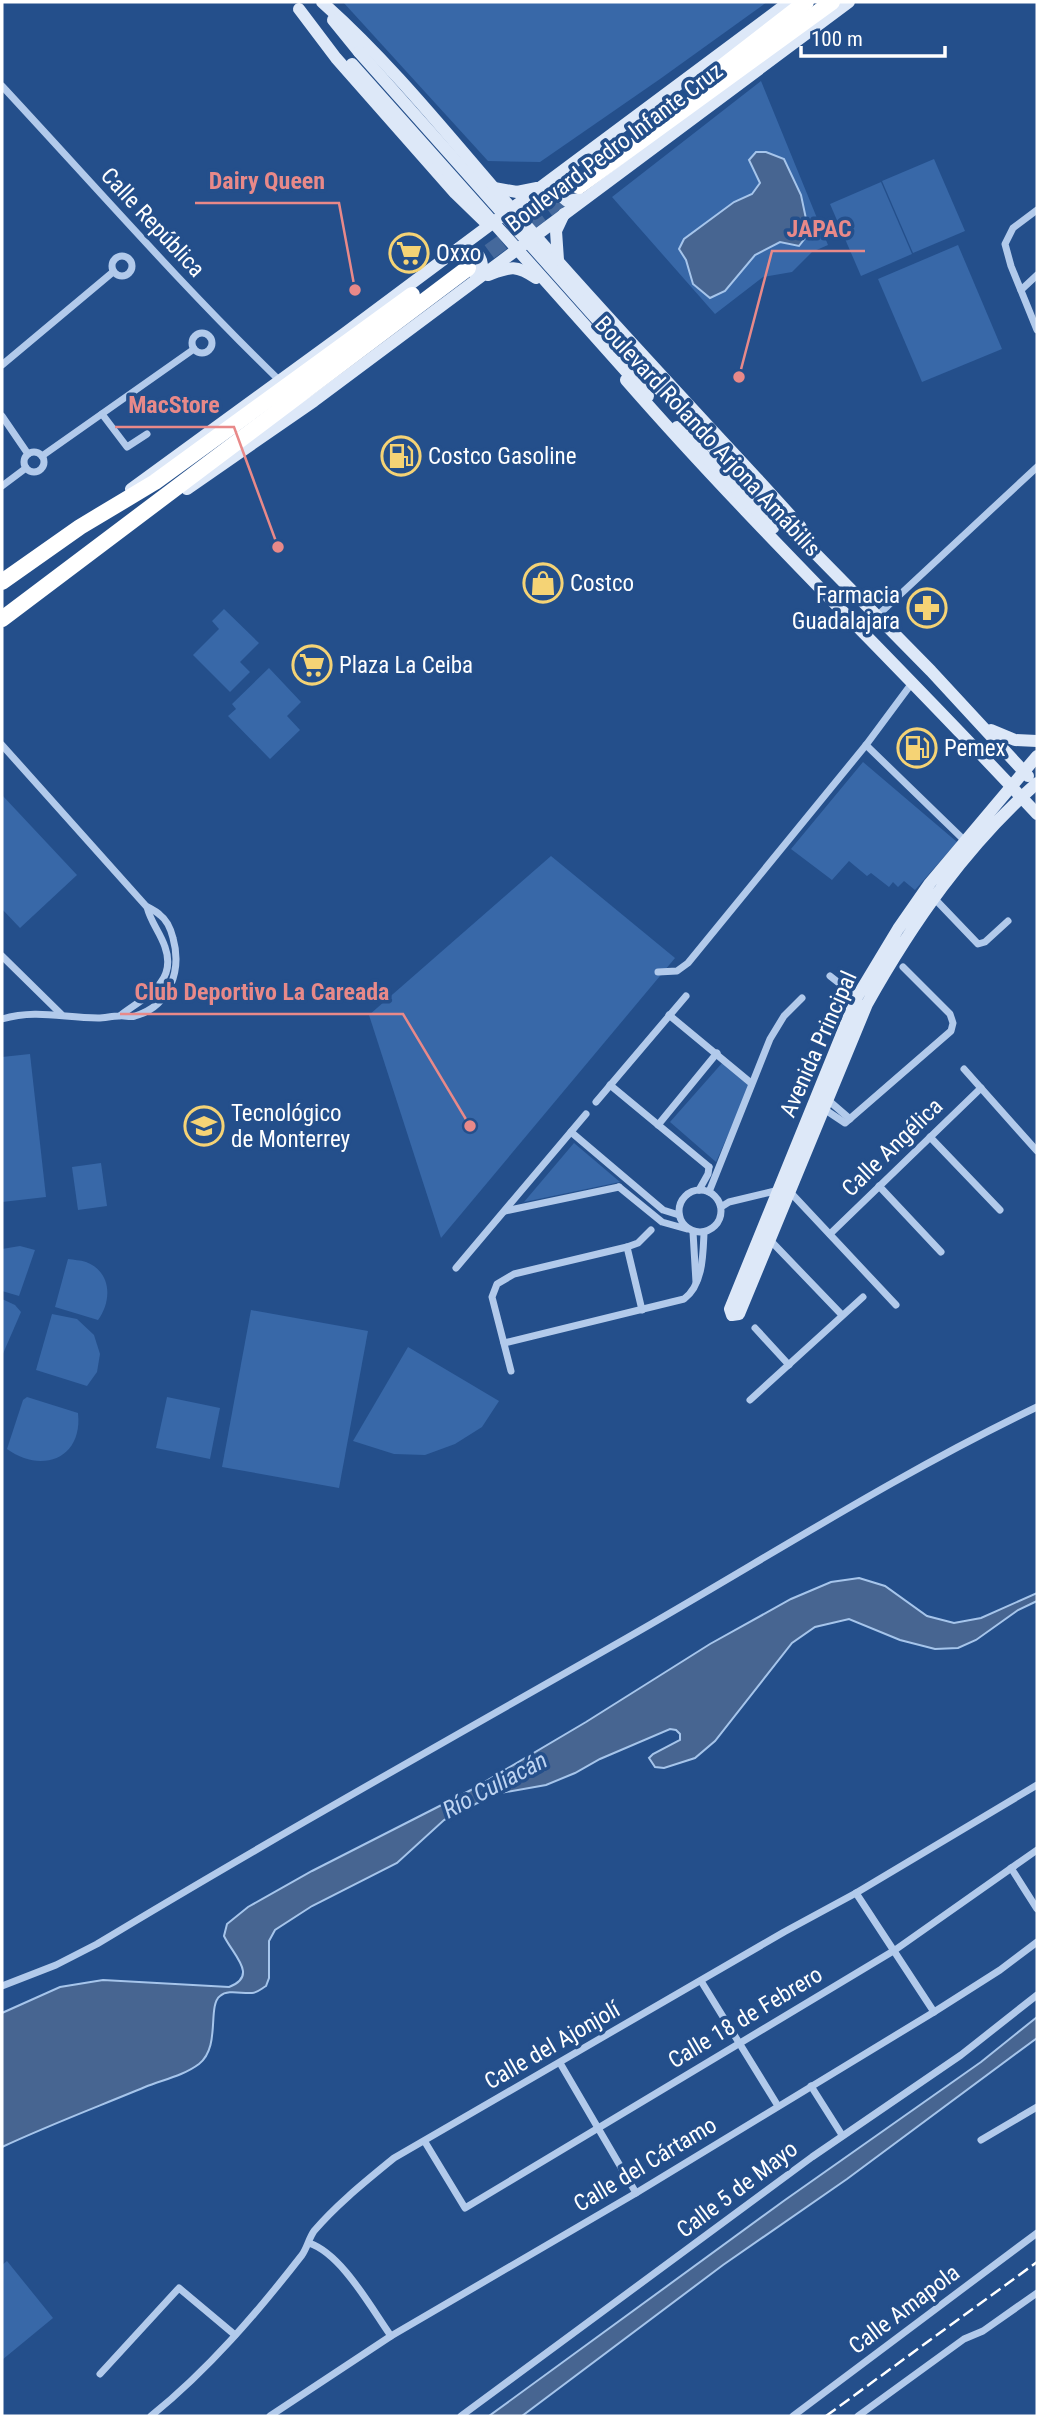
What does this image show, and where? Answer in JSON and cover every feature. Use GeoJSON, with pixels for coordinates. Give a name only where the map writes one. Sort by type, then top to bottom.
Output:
{"type":"FeatureCollection","features":[{"type":"Feature","properties":{"kind":"highway","name":"Boulevard Pedro Infante Cruz"},"geometry":{"type":"LineString","coordinates":[[574,183],[806,2]]}},
{"type":"Feature","properties":{"kind":"highway","name":"Boulevard Pedro Infante Cruz"},"geometry":{"type":"LineString","coordinates":[[574,183],[832,2]]}},
{"type":"Feature","properties":{"kind":"highway","name":"Boulevard Pedro Infante Cruz"},"geometry":{"type":"LineString","coordinates":[[2,619],[468,267]]}},
{"type":"Feature","properties":{"kind":"highway","name":"Boulevard Pedro Infante Cruz"},"geometry":{"type":"LineString","coordinates":[[2,582],[80,527],[155,482],[468,267]]}},
{"type":"Feature","properties":{"kind":"street"},"geometry":{"type":"LineString","coordinates":[[320,2],[355,58]]}},
{"type":"Feature","properties":{"kind":"street","name":"Boulevard Rolando Arjona Amábilis"},"geometry":{"type":"LineString","coordinates":[[320,2],[364,39],[558,261],[800,526],[810,548],[1037,785]]}},
{"type":"Feature","properties":{"kind":"street","name":"Boulevard Pedro Infante Cruz"},"geometry":{"type":"LineString","coordinates":[[80,527],[280,381],[468,267],[513,252],[566,212],[574,183],[789,2]]}},
{"type":"Feature","properties":{"kind":"street","name":"Boulevard Pedro Infante Cruz"},"geometry":{"type":"LineString","coordinates":[[468,267],[471,240],[489,226],[503,199],[546,183],[574,183],[849,2]]}},
{"type":"Feature","properties":{"kind":"street"},"geometry":{"type":"LineString","coordinates":[[296,5],[355,58]]}},
{"type":"Feature","properties":{"kind":"street","name":"Boulevard Rolando Arjona Amábilis"},"geometry":{"type":"LineString","coordinates":[[296,5],[336,58],[455,194],[468,204],[513,252],[713,478],[1037,814]]}},
{"type":"Feature","properties":{"kind":"street","name":"Boulevard Rolando Arjona Amábilis"},"geometry":{"type":"LineString","coordinates":[[355,58],[653,392],[775,522]]}},
{"type":"Feature","properties":{"kind":"street","name":"Calle República"},"geometry":{"type":"LineString","coordinates":[[2,86],[102,197],[280,381]]}},
{"type":"Feature","properties":{"kind":"street"},"geometry":{"type":"LineString","coordinates":[[503,199],[546,183]]}},
{"type":"Feature","properties":{"kind":"street"},"geometry":{"type":"LineString","coordinates":[[468,204],[471,240]]}},
{"type":"Feature","properties":{"kind":"street"},"geometry":{"type":"LineString","coordinates":[[1037,210],[1013,228],[1005,244],[1007,257],[1037,330]]}},
{"type":"Feature","properties":{"kind":"street"},"geometry":{"type":"LineString","coordinates":[[558,261],[556,232],[566,212]]}},
{"type":"Feature","properties":{"kind":"street"},"geometry":{"type":"LineString","coordinates":[[468,267],[515,267],[536,278]]}},
{"type":"Feature","properties":{"kind":"street"},"geometry":{"type":"LineString","coordinates":[[2,365],[113,272]]}},
{"type":"Feature","properties":{"kind":"street"},"geometry":{"type":"LineString","coordinates":[[1021,290],[1037,275]]}},
{"type":"Feature","properties":{"kind":"street"},"geometry":{"type":"LineString","coordinates":[[42,456],[194,349]]}},
{"type":"Feature","properties":{"kind":"street"},"geometry":{"type":"LineString","coordinates":[[102,414],[127,447],[147,434]]}},
{"type":"Feature","properties":{"kind":"street"},"geometry":{"type":"LineString","coordinates":[[2,416],[28,454]]}},
{"type":"Feature","properties":{"kind":"street"},"geometry":{"type":"LineString","coordinates":[[34,452],[42,456],[44,465],[40,470],[34,472],[26,468],[24,460],[28,454],[34,452]]}},
{"type":"Feature","properties":{"kind":"street"},"geometry":{"type":"LineString","coordinates":[[876,617],[1037,467]]}},
{"type":"Feature","properties":{"kind":"street"},"geometry":{"type":"LineString","coordinates":[[2,486],[26,468]]}},
{"type":"Feature","properties":{"kind":"street"},"geometry":{"type":"LineString","coordinates":[[775,522],[810,548]]}},
{"type":"Feature","properties":{"kind":"street"},"geometry":{"type":"LineString","coordinates":[[775,522],[794,559]]}},
{"type":"Feature","properties":{"kind":"street"},"geometry":{"type":"LineString","coordinates":[[658,972],[677,971],[688,962],[866,745],[912,683]]}},
{"type":"Feature","properties":{"kind":"street"},"geometry":{"type":"LineString","coordinates":[[984,727],[1015,740],[1037,741]]}},
{"type":"Feature","properties":{"kind":"street"},"geometry":{"type":"LineString","coordinates":[[2,745],[146,906],[162,916],[168,925],[176,952],[175,976],[164,995],[150,1010],[133,1017],[121,1015],[100,1018],[32,1013],[2,1019]]}},
{"type":"Feature","properties":{"kind":"street"},"geometry":{"type":"LineString","coordinates":[[866,745],[964,840]]}},
{"type":"Feature","properties":{"kind":"street","name":"Avenida Principal"},"geometry":{"type":"LineString","coordinates":[[735,1309],[862,1001],[911,909],[964,840],[1037,756]]}},
{"type":"Feature","properties":{"kind":"street","name":"Avenida Principal"},"geometry":{"type":"LineString","coordinates":[[785,1191],[826,1104],[862,1001],[933,897],[974,846],[1021,797],[1037,785]]}},
{"type":"Feature","properties":{"kind":"street"},"geometry":{"type":"LineString","coordinates":[[933,897],[978,944],[985,942],[1008,921]]}},
{"type":"Feature","properties":{"kind":"street"},"geometry":{"type":"LineString","coordinates":[[121,1015],[155,990],[166,971],[166,950],[151,923],[146,906]]}},
{"type":"Feature","properties":{"kind":"street"},"geometry":{"type":"LineString","coordinates":[[2,957],[61,1014]]}},
{"type":"Feature","properties":{"kind":"street"},"geometry":{"type":"LineString","coordinates":[[826,1104],[846,1121],[951,1031],[953,1023],[950,1014],[903,967]]}},
{"type":"Feature","properties":{"kind":"street"},"geometry":{"type":"LineString","coordinates":[[830,976],[862,1001]]}},
{"type":"Feature","properties":{"kind":"street"},"geometry":{"type":"LineString","coordinates":[[596,1102],[686,996]]}},
{"type":"Feature","properties":{"kind":"street"},"geometry":{"type":"LineString","coordinates":[[709,1192],[770,1040],[784,1016],[802,998]]}},
{"type":"Feature","properties":{"kind":"street"},"geometry":{"type":"LineString","coordinates":[[669,1015],[751,1083]]}},
{"type":"Feature","properties":{"kind":"street"},"geometry":{"type":"LineString","coordinates":[[658,1125],[717,1053]]}},
{"type":"Feature","properties":{"kind":"street"},"geometry":{"type":"LineString","coordinates":[[964,1069],[1037,1150]]}},
{"type":"Feature","properties":{"kind":"street"},"geometry":{"type":"LineString","coordinates":[[610,1085],[709,1167],[718,1169]]}},
{"type":"Feature","properties":{"kind":"street","name":"Calle Angélica"},"geometry":{"type":"LineString","coordinates":[[830,1234],[981,1088]]}},
{"type":"Feature","properties":{"kind":"street"},"geometry":{"type":"LineString","coordinates":[[456,1268],[586,1114]]}},
{"type":"Feature","properties":{"kind":"street"},"geometry":{"type":"LineString","coordinates":[[571,1132],[663,1210],[679,1215],[690,1230],[696,1283]]}},
{"type":"Feature","properties":{"kind":"street"},"geometry":{"type":"LineString","coordinates":[[930,1137],[1000,1210]]}},
{"type":"Feature","properties":{"kind":"street"},"geometry":{"type":"LineString","coordinates":[[699,1190],[709,1167]]}},
{"type":"Feature","properties":{"kind":"street"},"geometry":{"type":"LineString","coordinates":[[505,1211],[619,1187],[625,1179]]}},
{"type":"Feature","properties":{"kind":"street"},"geometry":{"type":"LineString","coordinates":[[879,1186],[941,1252]]}},
{"type":"Feature","properties":{"kind":"street"},"geometry":{"type":"LineString","coordinates":[[619,1187],[662,1222],[704,1233],[715,1227],[719,1221],[721,1207],[709,1192],[699,1190],[681,1201],[679,1215]]}},
{"type":"Feature","properties":{"kind":"street"},"geometry":{"type":"LineString","coordinates":[[721,1207],[729,1202],[785,1191],[830,1234],[896,1305]]}},
{"type":"Feature","properties":{"kind":"street"},"geometry":{"type":"LineString","coordinates":[[511,1371],[492,1297],[497,1284],[514,1274],[627,1247],[638,1243],[651,1230]]}},
{"type":"Feature","properties":{"kind":"street"},"geometry":{"type":"LineString","coordinates":[[504,1343],[684,1299],[693,1291],[701,1268],[704,1233]]}},
{"type":"Feature","properties":{"kind":"street"},"geometry":{"type":"LineString","coordinates":[[766,1237],[842,1315]]}},
{"type":"Feature","properties":{"kind":"street"},"geometry":{"type":"LineString","coordinates":[[627,1247],[642,1310]]}},
{"type":"Feature","properties":{"kind":"street"},"geometry":{"type":"LineString","coordinates":[[750,1400],[863,1297]]}},
{"type":"Feature","properties":{"kind":"street"},"geometry":{"type":"LineString","coordinates":[[755,1328],[789,1365]]}},
{"type":"Feature","properties":{"kind":"street"},"geometry":{"type":"LineString","coordinates":[[2,1986],[56,1965],[97,1944],[437,1744],[635,1633],[855,1504],[1037,1407]]}},
{"type":"Feature","properties":{"kind":"street","name":"Calle del Ajonjolí"},"geometry":{"type":"LineString","coordinates":[[151,2416],[171,2400],[235,2335],[304,2252],[312,2234],[357,2189],[394,2158],[856,1893],[1037,1785]]}},
{"type":"Feature","properties":{"kind":"street","name":"Calle 18 de Febrero"},"geometry":{"type":"LineString","coordinates":[[425,2142],[465,2208],[895,1950],[1037,1850]]}},
{"type":"Feature","properties":{"kind":"street"},"geometry":{"type":"LineString","coordinates":[[1011,1868],[1037,1909]]}},
{"type":"Feature","properties":{"kind":"street"},"geometry":{"type":"LineString","coordinates":[[856,1893],[934,2012]]}},
{"type":"Feature","properties":{"kind":"street","name":"Calle del Cártamo"},"geometry":{"type":"LineString","coordinates":[[270,2416],[391,2336],[636,2193],[934,2012],[1000,1970],[1037,1942]]}},
{"type":"Feature","properties":{"kind":"street"},"geometry":{"type":"LineString","coordinates":[[701,1981],[778,2106]]}},
{"type":"Feature","properties":{"kind":"street","name":"Calle 5 de Mayo"},"geometry":{"type":"LineString","coordinates":[[461,2416],[842,2135],[961,2055],[1037,1995]]}},
{"type":"Feature","properties":{"kind":"street"},"geometry":{"type":"LineString","coordinates":[[560,2063],[636,2193]]}},
{"type":"Feature","properties":{"kind":"street"},"geometry":{"type":"LineString","coordinates":[[811,2086],[842,2135]]}},
{"type":"Feature","properties":{"kind":"street"},"geometry":{"type":"LineString","coordinates":[[981,2140],[1037,2107]]}},
{"type":"Feature","properties":{"kind":"street","name":"Calle Amapola"},"geometry":{"type":"LineString","coordinates":[[793,2416],[1037,2233]]}},
{"type":"Feature","properties":{"kind":"street"},"geometry":{"type":"LineString","coordinates":[[309,2243],[330,2255],[391,2336]]}},
{"type":"Feature","properties":{"kind":"street"},"geometry":{"type":"LineString","coordinates":[[100,2374],[176,2289],[185,2291],[235,2335]]}},
{"type":"Feature","properties":{"kind":"street"},"geometry":{"type":"LineString","coordinates":[[858,2416],[964,2339],[982,2331],[1037,2293]]}},
{"type":"Feature","properties":{"kind":"shaded area"},"geometry":{"type":"Polygon","coordinates":[[[343,2],[767,2],[540,162],[488,161],[343,2]]]}},
{"type":"Feature","properties":{"kind":"shaded area"},"geometry":{"type":"Polygon","coordinates":[[[761,81],[828,245],[812,252],[792,272],[763,277],[715,314],[612,197],[761,81]]]}},
{"type":"Feature","properties":{"kind":"shaded area"},"geometry":{"type":"Polygon","coordinates":[[[934,159],[965,231],[913,253],[882,181],[934,159]]]}},
{"type":"Feature","properties":{"kind":"shaded area"},"geometry":{"type":"Polygon","coordinates":[[[881,182],[912,254],[861,276],[830,204],[881,182]]]}},
{"type":"Feature","properties":{"kind":"shaded area"},"geometry":{"type":"Polygon","coordinates":[[[958,245],[1002,349],[922,382],[878,279],[958,245]]]}},
{"type":"Feature","properties":{"kind":"shaded area"},"geometry":{"type":"Polygon","coordinates":[[[224,609],[259,643],[240,662],[250,672],[230,692],[193,655],[219,629],[212,621],[224,609]]]}},
{"type":"Feature","properties":{"kind":"shaded area"},"geometry":{"type":"Polygon","coordinates":[[[269,668],[301,702],[287,716],[300,730],[270,759],[228,716],[236,709],[232,704],[269,668]]]}},
{"type":"Feature","properties":{"kind":"shaded area"},"geometry":{"type":"Polygon","coordinates":[[[863,762],[957,842],[915,890],[904,881],[898,887],[893,882],[889,887],[871,873],[867,876],[849,861],[832,880],[791,849],[863,762]]]}},
{"type":"Feature","properties":{"kind":"shaded area"},"geometry":{"type":"Polygon","coordinates":[[[2,795],[77,875],[20,928],[2,909],[2,795]]]}},
{"type":"Feature","properties":{"kind":"shaded area"},"geometry":{"type":"Polygon","coordinates":[[[551,856],[675,958],[441,1238],[369,1015],[551,856]]]}},
{"type":"Feature","properties":{"kind":"shaded area"},"geometry":{"type":"Polygon","coordinates":[[[30,1054],[46,1197],[2,1202],[2,1057],[30,1054]]]}},
{"type":"Feature","properties":{"kind":"shaded area"},"geometry":{"type":"Polygon","coordinates":[[[723,1062],[750,1085],[716,1162],[670,1122],[723,1062]]]}},
{"type":"Feature","properties":{"kind":"shaded area"},"geometry":{"type":"Polygon","coordinates":[[[574,1143],[620,1182],[524,1202],[574,1143]]]}},
{"type":"Feature","properties":{"kind":"shaded area"},"geometry":{"type":"Polygon","coordinates":[[[101,1163],[107,1206],[78,1210],[72,1167],[101,1163]]]}},
{"type":"Feature","properties":{"kind":"shaded area"},"geometry":{"type":"Polygon","coordinates":[[[20,1246],[35,1250],[19,1296],[2,1291],[2,1249],[20,1246]]]}},
{"type":"Feature","properties":{"kind":"shaded area"},"geometry":{"type":"Polygon","coordinates":[[[68,1259],[84,1261],[95,1267],[105,1280],[106,1304],[98,1320],[55,1307],[68,1259]]]}},
{"type":"Feature","properties":{"kind":"shaded area"},"geometry":{"type":"Polygon","coordinates":[[[2,1299],[15,1305],[21,1312],[2,1356],[2,1299]]]}},
{"type":"Feature","properties":{"kind":"shaded area"},"geometry":{"type":"Polygon","coordinates":[[[251,1310],[368,1331],[339,1488],[222,1467],[251,1310]]]}},
{"type":"Feature","properties":{"kind":"shaded area"},"geometry":{"type":"Polygon","coordinates":[[[52,1314],[77,1319],[94,1335],[100,1354],[97,1372],[87,1386],[36,1370],[52,1314]]]}},
{"type":"Feature","properties":{"kind":"shaded area"},"geometry":{"type":"Polygon","coordinates":[[[408,1347],[499,1401],[482,1427],[455,1444],[425,1455],[394,1454],[353,1441],[408,1347]]]}},
{"type":"Feature","properties":{"kind":"shaded area"},"geometry":{"type":"Polygon","coordinates":[[[27,1397],[78,1413],[78,1429],[74,1442],[57,1458],[33,1460],[20,1457],[7,1449],[23,1400],[27,1397]]]}},
{"type":"Feature","properties":{"kind":"shaded area"},"geometry":{"type":"Polygon","coordinates":[[[167,1397],[220,1408],[210,1459],[156,1448],[167,1397]]]}},
{"type":"Feature","properties":{"kind":"shaded area"},"geometry":{"type":"Polygon","coordinates":[[[7,2261],[53,2318],[2,2360],[2,2265],[7,2261]]]}},
{"type":"Feature","properties":{"kind":"water"},"geometry":{"type":"Polygon","coordinates":[[[756,152],[766,152],[784,159],[801,195],[809,233],[799,246],[780,242],[755,255],[725,291],[710,298],[693,284],[686,260],[679,249],[684,239],[734,202],[752,194],[760,183],[749,160],[756,152]]]}},
{"type":"Feature","properties":{"kind":"water","name":"Río Culiacán"},"geometry":{"type":"Polygon","coordinates":[[[859,1578],[885,1586],[927,1616],[954,1623],[981,1618],[1037,1593],[1037,1601],[1018,1610],[976,1640],[958,1648],[935,1649],[900,1640],[849,1619],[815,1627],[792,1643],[715,1741],[695,1758],[664,1768],[655,1767],[649,1758],[680,1740],[680,1734],[670,1729],[546,1785],[495,1794],[444,1820],[397,1863],[312,1906],[275,1930],[269,1941],[269,1978],[266,1986],[254,1993],[231,1992],[220,1996],[214,2008],[210,2048],[199,2064],[179,2075],[2,2147],[2,2013],[60,1987],[103,1980],[229,1987],[238,1982],[243,1971],[224,1936],[227,1924],[248,1907],[312,1871],[471,1790],[710,1644],[791,1599],[831,1582],[859,1578]]]}},
{"type":"Feature","properties":{"kind":"water"},"geometry":{"type":"Polygon","coordinates":[[[1037,2017],[1037,2038],[847,2179],[723,2265],[522,2416],[489,2416],[785,2200],[981,2062],[1037,2017]]]}},
{"type":"Feature","properties":{"kind":"tunnel"},"geometry":{"type":"LineString","coordinates":[[470,266],[579,186]]}},
{"type":"Feature","properties":{"kind":"railway"},"geometry":{"type":"LineString","coordinates":[[826,2416],[1037,2262]]}},
{"type":"Feature","properties":{"kind":"place","name":"Oxxo"},"geometry":{"type":"Point","coordinates":[409,253]}},
{"type":"Feature","properties":{"kind":"place","name":"Dairy Queen"},"geometry":{"type":"Point","coordinates":[355,290]}},
{"type":"Feature","properties":{"kind":"place","name":"JAPAC"},"geometry":{"type":"Point","coordinates":[739,377]}},
{"type":"Feature","properties":{"kind":"place","name":"Costco Gasoline"},"geometry":{"type":"Point","coordinates":[401,456]}},
{"type":"Feature","properties":{"kind":"place","name":"MacStore"},"geometry":{"type":"Point","coordinates":[278,547]}},
{"type":"Feature","properties":{"kind":"place","name":"Costco"},"geometry":{"type":"Point","coordinates":[543,583]}},
{"type":"Feature","properties":{"kind":"place","name":"Farmacia Guadalajara"},"geometry":{"type":"Point","coordinates":[927,608]}},
{"type":"Feature","properties":{"kind":"place","name":"Plaza La Ceiba"},"geometry":{"type":"Point","coordinates":[312,665]}},
{"type":"Feature","properties":{"kind":"place","name":"Pemex"},"geometry":{"type":"Point","coordinates":[917,748]}},
{"type":"Feature","properties":{"kind":"place","name":"Tecnológico de Monterrey"},"geometry":{"type":"Point","coordinates":[204,1126]}},
{"type":"Feature","properties":{"kind":"place","name":"Club Deportivo La Careada"},"geometry":{"type":"Point","coordinates":[470,1126]}}]}
